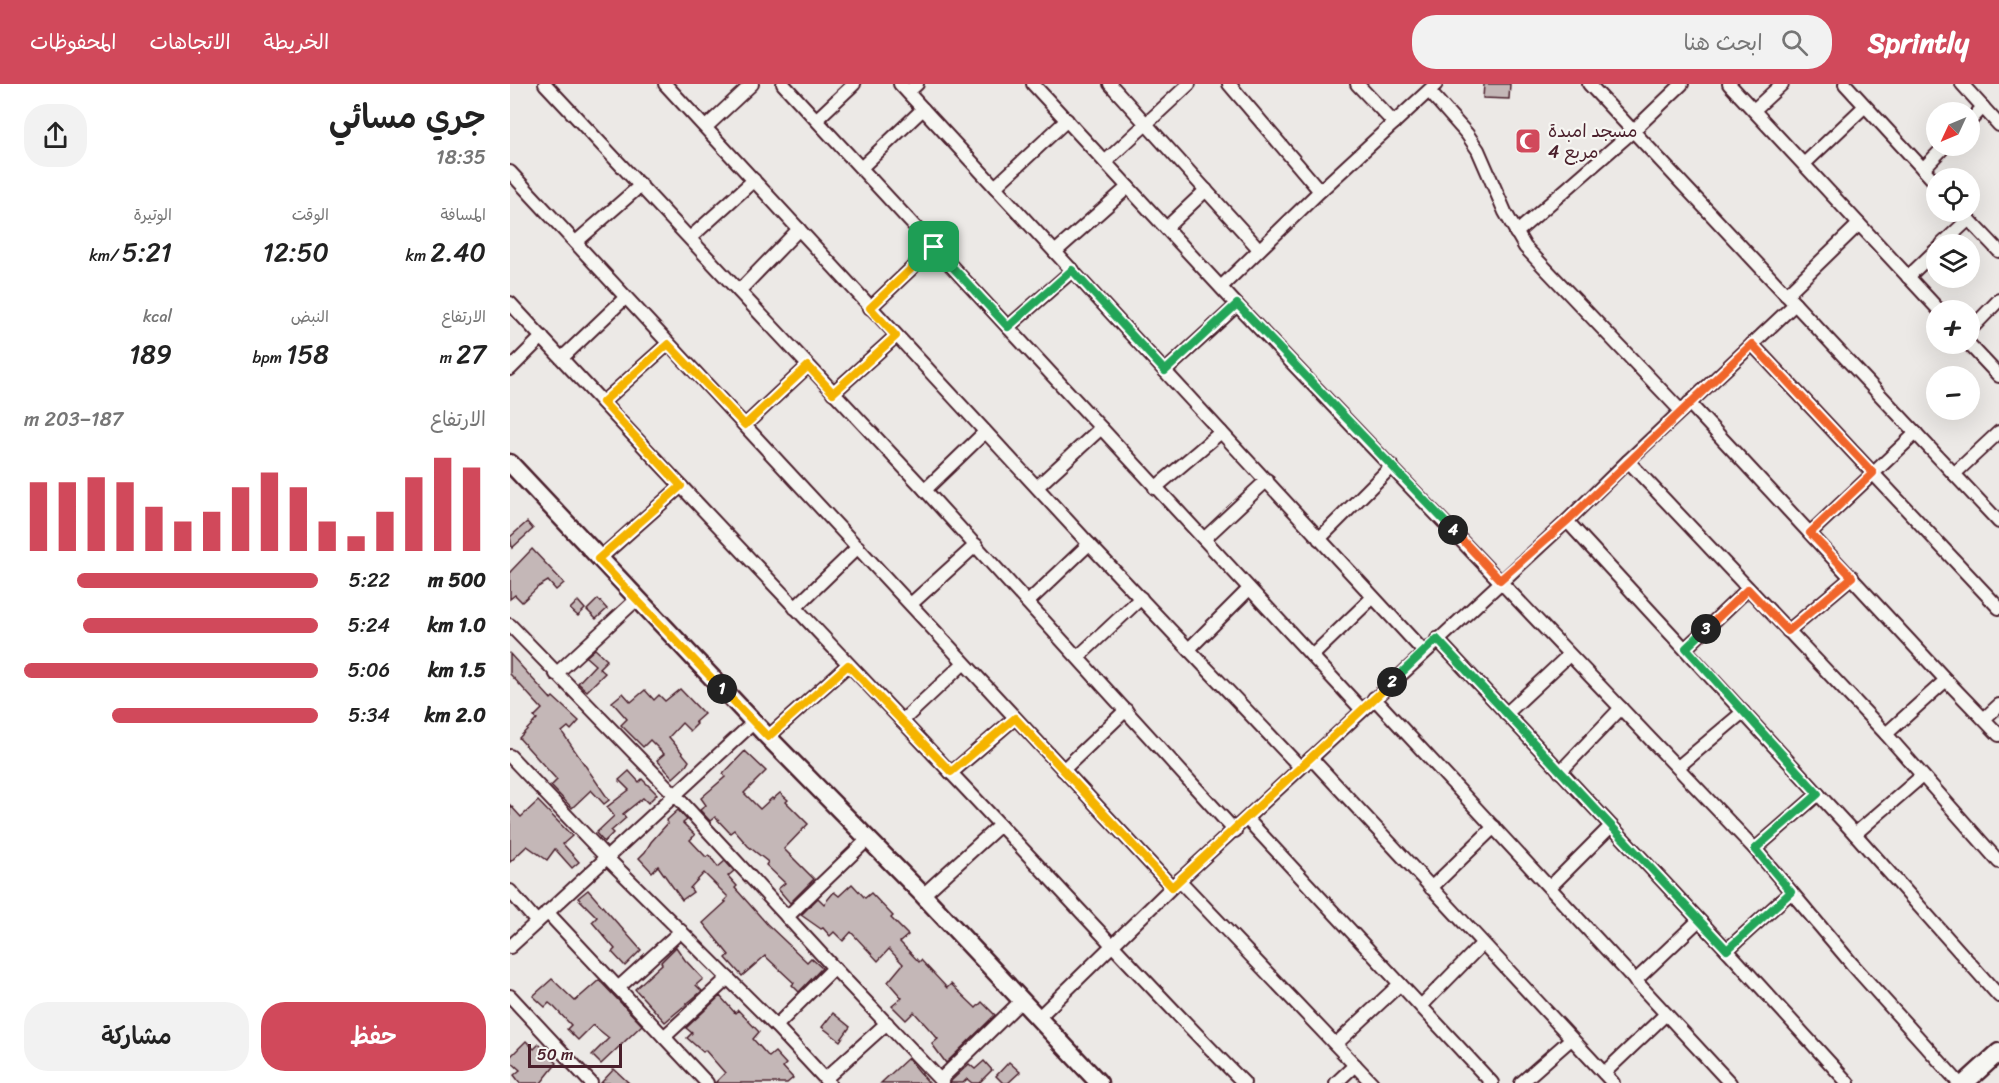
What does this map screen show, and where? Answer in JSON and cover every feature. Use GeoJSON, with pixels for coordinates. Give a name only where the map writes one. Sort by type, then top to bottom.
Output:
{"type":"FeatureCollection","features":[{"type":"Feature","properties":{"kind":"street"},"geometry":{"type":"LineString","coordinates":[[545,84],[976,545],[1235,831]]}},
{"type":"Feature","properties":{"kind":"street"},"geometry":{"type":"LineString","coordinates":[[665,84],[1089,544],[1300,767]]}},
{"type":"Feature","properties":{"kind":"street"},"geometry":{"type":"LineString","coordinates":[[706,127],[752,84]]}},
{"type":"Feature","properties":{"kind":"street"},"geometry":{"type":"LineString","coordinates":[[783,84],[818,119],[1155,488],[1362,710]]}},
{"type":"Feature","properties":{"kind":"street"},"geometry":{"type":"LineString","coordinates":[[818,119],[854,84]]}},
{"type":"Feature","properties":{"kind":"street"},"geometry":{"type":"LineString","coordinates":[[1033,84],[1237,304],[1755,849],[1852,964],[1959,1083]]}},
{"type":"Feature","properties":{"kind":"street"},"geometry":{"type":"LineString","coordinates":[[1110,84],[1259,249]]}},
{"type":"Feature","properties":{"kind":"street"},"geometry":{"type":"LineString","coordinates":[[1105,162],[1189,84]]}},
{"type":"Feature","properties":{"kind":"street"},"geometry":{"type":"LineString","coordinates":[[1228,84],[1320,191]]}},
{"type":"Feature","properties":{"kind":"street"},"geometry":{"type":"LineString","coordinates":[[1357,84],[1394,123]]}},
{"type":"Feature","properties":{"kind":"street"},"geometry":{"type":"LineString","coordinates":[[1589,84],[1999,522]]}},
{"type":"Feature","properties":{"kind":"street"},"geometry":{"type":"LineString","coordinates":[[1516,233],[1633,131],[1682,84]]}},
{"type":"Feature","properties":{"kind":"street"},"geometry":{"type":"LineString","coordinates":[[1730,84],[1930,300]]}},
{"type":"Feature","properties":{"kind":"street"},"geometry":{"type":"LineString","coordinates":[[1754,110],[1782,84]]}},
{"type":"Feature","properties":{"kind":"street"},"geometry":{"type":"LineString","coordinates":[[1845,84],[1926,172]]}},
{"type":"Feature","properties":{"kind":"street"},"geometry":{"type":"LineString","coordinates":[[1962,84],[1999,125]]}},
{"type":"Feature","properties":{"kind":"street"},"geometry":{"type":"LineString","coordinates":[[909,87],[923,109],[1424,652]]}},
{"type":"Feature","properties":{"kind":"street"},"geometry":{"type":"LineString","coordinates":[[1221,287],[1320,191],[1433,88],[1478,150],[1516,233],[1525,247],[1810,533],[1999,735]]}},
{"type":"Feature","properties":{"kind":"street"},"geometry":{"type":"LineString","coordinates":[[1804,164],[1865,106]]}},
{"type":"Feature","properties":{"kind":"street"},"geometry":{"type":"LineString","coordinates":[[1980,110],[1983,107]]}},
{"type":"Feature","properties":{"kind":"street"},"geometry":{"type":"LineString","coordinates":[[862,167],[923,109]]}},
{"type":"Feature","properties":{"kind":"street"},"geometry":{"type":"LineString","coordinates":[[995,187],[1067,120]]}},
{"type":"Feature","properties":{"kind":"street"},"geometry":{"type":"LineString","coordinates":[[1923,169],[1935,156]]}},
{"type":"Feature","properties":{"kind":"street"},"geometry":{"type":"LineString","coordinates":[[510,172],[1063,770],[1372,1083]]}},
{"type":"Feature","properties":{"kind":"street"},"geometry":{"type":"LineString","coordinates":[[690,238],[754,180]]}},
{"type":"Feature","properties":{"kind":"street"},"geometry":{"type":"LineString","coordinates":[[576,242],[641,185]]}},
{"type":"Feature","properties":{"kind":"street"},"geometry":{"type":"LineString","coordinates":[[1055,252],[1128,187]]}},
{"type":"Feature","properties":{"kind":"street"},"geometry":{"type":"LineString","coordinates":[[1166,228],[1206,190]]}},
{"type":"Feature","properties":{"kind":"street"},"geometry":{"type":"LineString","coordinates":[[1950,234],[1960,222]]}},
{"type":"Feature","properties":{"kind":"street"},"geometry":{"type":"LineString","coordinates":[[1972,222],[1999,251]]}},
{"type":"Feature","properties":{"kind":"street"},"geometry":{"type":"LineString","coordinates":[[1038,1018],[1176,884],[1500,580],[1567,521],[1752,344],[1859,224]]}},
{"type":"Feature","properties":{"kind":"street"},"geometry":{"type":"LineString","coordinates":[[739,291],[799,229]]}},
{"type":"Feature","properties":{"kind":"street"},"geometry":{"type":"LineString","coordinates":[[870,308],[934,247]]}},
{"type":"Feature","properties":{"kind":"street"},"geometry":{"type":"LineString","coordinates":[[1908,277],[1926,260]]}},
{"type":"Feature","properties":{"kind":"street"},"geometry":{"type":"LineString","coordinates":[[1008,327],[1072,270]]}},
{"type":"Feature","properties":{"kind":"street"},"geometry":{"type":"LineString","coordinates":[[562,358],[626,298]]}},
{"type":"Feature","properties":{"kind":"street"},"geometry":{"type":"LineString","coordinates":[[1980,320],[1999,300]]}},
{"type":"Feature","properties":{"kind":"street"},"geometry":{"type":"LineString","coordinates":[[1165,371],[1237,304]]}},
{"type":"Feature","properties":{"kind":"street"},"geometry":{"type":"LineString","coordinates":[[512,308],[562,358],[951,772],[1236,1080]]}},
{"type":"Feature","properties":{"kind":"street"},"geometry":{"type":"LineString","coordinates":[[833,393],[896,336]]}},
{"type":"Feature","properties":{"kind":"street"},"geometry":{"type":"LineString","coordinates":[[510,369],[542,337]]}},
{"type":"Feature","properties":{"kind":"street"},"geometry":{"type":"LineString","coordinates":[[603,402],[668,344]]}},
{"type":"Feature","properties":{"kind":"street"},"geometry":{"type":"LineString","coordinates":[[1752,344],[1999,608]]}},
{"type":"Feature","properties":{"kind":"street"},"geometry":{"type":"LineString","coordinates":[[1978,354],[1999,376]]}},
{"type":"Feature","properties":{"kind":"street"},"geometry":{"type":"LineString","coordinates":[[745,425],[808,366]]}},
{"type":"Feature","properties":{"kind":"street"},"geometry":{"type":"LineString","coordinates":[[1037,487],[1101,428]]}},
{"type":"Feature","properties":{"kind":"street"},"geometry":{"type":"LineString","coordinates":[[925,490],[985,432]]}},
{"type":"Feature","properties":{"kind":"street"},"geometry":{"type":"LineString","coordinates":[[1155,488],[1221,432]]}},
{"type":"Feature","properties":{"kind":"street"},"geometry":{"type":"LineString","coordinates":[[1954,474],[1999,432]]}},
{"type":"Feature","properties":{"kind":"street"},"geometry":{"type":"LineString","coordinates":[[1810,533],[1916,433]]}},
{"type":"Feature","properties":{"kind":"street"},"geometry":{"type":"LineString","coordinates":[[1628,461],[1886,734],[1999,862]]}},
{"type":"Feature","properties":{"kind":"street"},"geometry":{"type":"LineString","coordinates":[[510,463],[754,723],[924,895],[1099,1083]]}},
{"type":"Feature","properties":{"kind":"street"},"geometry":{"type":"LineString","coordinates":[[1319,539],[1392,466]]}},
{"type":"Feature","properties":{"kind":"street"},"geometry":{"type":"LineString","coordinates":[[1204,539],[1267,480]]}},
{"type":"Feature","properties":{"kind":"street"},"geometry":{"type":"LineString","coordinates":[[598,559],[681,486]]}},
{"type":"Feature","properties":{"kind":"street"},"geometry":{"type":"LineString","coordinates":[[1567,521],[1686,648],[1999,996]]}},
{"type":"Feature","properties":{"kind":"street"},"geometry":{"type":"LineString","coordinates":[[1028,602],[1089,544]]}},
{"type":"Feature","properties":{"kind":"street"},"geometry":{"type":"LineString","coordinates":[[911,604],[976,545]]}},
{"type":"Feature","properties":{"kind":"street"},"geometry":{"type":"LineString","coordinates":[[795,608],[858,547]]}},
{"type":"Feature","properties":{"kind":"street"},"geometry":{"type":"LineString","coordinates":[[1788,631],[1852,577]]}},
{"type":"Feature","properties":{"kind":"street"},"geometry":{"type":"LineString","coordinates":[[1189,649],[1249,589]]}},
{"type":"Feature","properties":{"kind":"street"},"geometry":{"type":"LineString","coordinates":[[1686,648],[1748,589]]}},
{"type":"Feature","properties":{"kind":"street"},"geometry":{"type":"LineString","coordinates":[[1078,657],[1141,598]]}},
{"type":"Feature","properties":{"kind":"street"},"geometry":{"type":"LineString","coordinates":[[1312,656],[1372,598]]}},
{"type":"Feature","properties":{"kind":"street"},"geometry":{"type":"LineString","coordinates":[[556,674],[636,599]]}},
{"type":"Feature","properties":{"kind":"street"},"geometry":{"type":"LineString","coordinates":[[510,625],[675,796],[942,1081],[1021,1001]]}},
{"type":"Feature","properties":{"kind":"street"},"geometry":{"type":"LineString","coordinates":[[1437,639],[1848,1083]]}},
{"type":"Feature","properties":{"kind":"street"},"geometry":{"type":"LineString","coordinates":[[1506,714],[1569,655]]}},
{"type":"Feature","properties":{"kind":"street"},"geometry":{"type":"LineString","coordinates":[[902,721],[964,663]]}},
{"type":"Feature","properties":{"kind":"street"},"geometry":{"type":"LineString","coordinates":[[768,737],[848,665]]}},
{"type":"Feature","properties":{"kind":"street"},"geometry":{"type":"LineString","coordinates":[[1886,734],[1946,680]]}},
{"type":"Feature","properties":{"kind":"street"},"geometry":{"type":"LineString","coordinates":[[1374,698],[1730,1083]]}},
{"type":"Feature","properties":{"kind":"street"},"geometry":{"type":"LineString","coordinates":[[1984,719],[1999,705]]}},
{"type":"Feature","properties":{"kind":"street"},"geometry":{"type":"LineString","coordinates":[[1560,772],[1621,708]]}},
{"type":"Feature","properties":{"kind":"street"},"geometry":{"type":"LineString","coordinates":[[1063,770],[1126,710]]}},
{"type":"Feature","properties":{"kind":"street"},"geometry":{"type":"LineString","coordinates":[[1678,767],[1743,712]]}},
{"type":"Feature","properties":{"kind":"street"},"geometry":{"type":"LineString","coordinates":[[951,772],[1015,718]]}},
{"type":"Feature","properties":{"kind":"street"},"geometry":{"type":"LineString","coordinates":[[510,947],[754,723]]}},
{"type":"Feature","properties":{"kind":"street"},"geometry":{"type":"LineString","coordinates":[[510,756],[606,857],[776,1026],[827,1081],[887,1023]]}},
{"type":"Feature","properties":{"kind":"street"},"geometry":{"type":"LineString","coordinates":[[1311,758],[1613,1083]]}},
{"type":"Feature","properties":{"kind":"street"},"geometry":{"type":"LineString","coordinates":[[1855,834],[1922,776]]}},
{"type":"Feature","properties":{"kind":"street"},"geometry":{"type":"LineString","coordinates":[[1755,849],[1818,794]]}},
{"type":"Feature","properties":{"kind":"street"},"geometry":{"type":"LineString","coordinates":[[1247,819],[1492,1083]]}},
{"type":"Feature","properties":{"kind":"street"},"geometry":{"type":"LineString","coordinates":[[924,895],[1000,825]]}},
{"type":"Feature","properties":{"kind":"street"},"geometry":{"type":"LineString","coordinates":[[1550,887],[1611,826]]}},
{"type":"Feature","properties":{"kind":"street"},"geometry":{"type":"LineString","coordinates":[[1431,888],[1494,827]]}},
{"type":"Feature","properties":{"kind":"street"},"geometry":{"type":"LineString","coordinates":[[787,917],[868,839]]}},
{"type":"Feature","properties":{"kind":"street"},"geometry":{"type":"LineString","coordinates":[[510,891],[537,922]]}},
{"type":"Feature","properties":{"kind":"street"},"geometry":{"type":"LineString","coordinates":[[1727,950],[1791,892]]}},
{"type":"Feature","properties":{"kind":"street"},"geometry":{"type":"LineString","coordinates":[[548,912],[707,1083]]}},
{"type":"Feature","properties":{"kind":"street"},"geometry":{"type":"LineString","coordinates":[[1635,981],[1698,921]]}},
{"type":"Feature","properties":{"kind":"street"},"geometry":{"type":"LineString","coordinates":[[618,988],[681,931]]}},
{"type":"Feature","properties":{"kind":"street"},"geometry":{"type":"LineString","coordinates":[[1421,1006],[1482,944]]}},
{"type":"Feature","properties":{"kind":"street"},"geometry":{"type":"LineString","coordinates":[[776,1026],[834,968]]}},
{"type":"Feature","properties":{"kind":"street"},"geometry":{"type":"LineString","coordinates":[[664,1037],[728,978]]}},
{"type":"Feature","properties":{"kind":"street"},"geometry":{"type":"LineString","coordinates":[[1336,1044],[1400,984]]}},
{"type":"Feature","properties":{"kind":"street"},"geometry":{"type":"LineString","coordinates":[[510,996],[591,1083]]}},
{"type":"Feature","properties":{"kind":"street"},"geometry":{"type":"LineString","coordinates":[[1604,1073],[1666,1014]]}},
{"type":"Feature","properties":{"kind":"street"},"geometry":{"type":"LineString","coordinates":[[1521,1083],[1571,1039]]}},
{"type":"Feature","properties":{"kind":"street"},"geometry":{"type":"LineString","coordinates":[[1965,1083],[1999,1052]]}},
{"type":"Feature","properties":{"kind":"street"},"geometry":{"type":"LineString","coordinates":[[1336,1083],[1355,1065]]}},
{"type":"Feature","properties":{"kind":"building"},"geometry":{"type":"Polygon","coordinates":[[[1484,84],[1510,84],[1509,99],[1483,98],[1484,84]]]}},
{"type":"Feature","properties":{"kind":"building"},"geometry":{"type":"Polygon","coordinates":[[[527,522],[533,529],[512,548],[510,537],[527,522]]]}},
{"type":"Feature","properties":{"kind":"building"},"geometry":{"type":"Polygon","coordinates":[[[532,549],[564,583],[556,590],[548,581],[522,602],[515,595],[510,599],[510,572],[532,549]]]}},
{"type":"Feature","properties":{"kind":"building"},"geometry":{"type":"Polygon","coordinates":[[[598,599],[607,609],[596,619],[587,610],[598,599]]]}},
{"type":"Feature","properties":{"kind":"building"},"geometry":{"type":"Polygon","coordinates":[[[578,601],[585,609],[578,616],[570,609],[578,601]]]}},
{"type":"Feature","properties":{"kind":"building"},"geometry":{"type":"Polygon","coordinates":[[[595,649],[607,660],[599,668],[605,673],[587,691],[578,683],[595,665],[586,657],[595,649]]]}},
{"type":"Feature","properties":{"kind":"building"},"geometry":{"type":"Polygon","coordinates":[[[510,654],[551,699],[553,697],[579,721],[571,730],[568,727],[562,732],[609,800],[604,804],[591,790],[572,808],[551,786],[557,780],[519,738],[537,719],[534,717],[542,709],[510,674],[510,654]]]}},
{"type":"Feature","properties":{"kind":"building"},"geometry":{"type":"Polygon","coordinates":[[[680,689],[704,714],[695,722],[697,724],[690,731],[682,723],[669,737],[689,761],[673,778],[657,760],[664,754],[650,740],[643,747],[621,725],[627,719],[612,702],[623,693],[631,702],[645,690],[654,700],[659,695],[665,701],[680,689]]]}},
{"type":"Feature","properties":{"kind":"building"},"geometry":{"type":"Polygon","coordinates":[[[745,751],[766,771],[744,793],[760,809],[780,793],[808,824],[784,849],[814,879],[790,903],[778,889],[785,883],[766,865],[768,862],[748,846],[734,830],[730,833],[715,817],[710,821],[700,810],[706,805],[701,798],[725,777],[723,774],[745,751]]]}},
{"type":"Feature","properties":{"kind":"building"},"geometry":{"type":"Polygon","coordinates":[[[629,771],[639,782],[642,779],[657,794],[648,803],[643,798],[623,814],[626,818],[611,831],[613,833],[604,842],[596,833],[614,816],[607,807],[629,790],[619,780],[629,771]]]}},
{"type":"Feature","properties":{"kind":"building"},"geometry":{"type":"Polygon","coordinates":[[[538,801],[572,836],[563,844],[579,862],[572,868],[555,849],[547,860],[527,846],[510,862],[510,805],[521,817],[538,801]]]}},
{"type":"Feature","properties":{"kind":"building"},"geometry":{"type":"Polygon","coordinates":[[[678,810],[687,820],[683,823],[695,835],[690,840],[706,857],[709,855],[718,867],[725,861],[734,871],[728,876],[737,886],[735,888],[767,924],[807,962],[811,958],[822,968],[799,992],[792,985],[794,983],[765,956],[742,976],[726,958],[729,955],[703,923],[726,902],[724,901],[728,897],[704,873],[690,888],[693,892],[682,900],[658,866],[652,872],[639,858],[668,823],[666,821],[678,810]]]}},
{"type":"Feature","properties":{"kind":"building"},"geometry":{"type":"Polygon","coordinates":[[[852,884],[865,898],[871,893],[893,916],[891,918],[908,935],[900,942],[919,962],[921,960],[947,988],[951,984],[976,1008],[982,1002],[995,1015],[946,1063],[932,1044],[938,1039],[914,1012],[906,1020],[892,1006],[902,998],[888,982],[903,964],[889,949],[878,961],[851,932],[843,941],[834,932],[830,936],[823,928],[821,929],[801,915],[818,898],[824,904],[834,892],[839,896],[852,884]]]}},
{"type":"Feature","properties":{"kind":"building"},"geometry":{"type":"Polygon","coordinates":[[[588,890],[641,950],[625,966],[612,952],[615,949],[592,922],[597,917],[578,898],[588,890]]]}},
{"type":"Feature","properties":{"kind":"building"},"geometry":{"type":"Polygon","coordinates":[[[676,947],[703,979],[696,985],[702,991],[665,1022],[635,989],[662,964],[661,962],[676,947]]]}},
{"type":"Feature","properties":{"kind":"building"},"geometry":{"type":"Polygon","coordinates":[[[552,979],[575,1001],[599,980],[642,1025],[601,1064],[592,1055],[609,1038],[593,1025],[578,1040],[567,1029],[571,1025],[554,1007],[549,1003],[545,1007],[533,996],[552,979]]]}},
{"type":"Feature","properties":{"kind":"building"},"geometry":{"type":"Polygon","coordinates":[[[720,996],[735,1013],[738,1010],[759,1032],[753,1039],[769,1057],[775,1052],[786,1064],[783,1067],[793,1078],[787,1083],[715,1083],[725,1073],[705,1050],[703,1052],[687,1038],[692,1033],[686,1028],[720,996]]]}},
{"type":"Feature","properties":{"kind":"building"},"geometry":{"type":"Polygon","coordinates":[[[833,1013],[850,1027],[840,1041],[822,1027],[833,1013]]]}},
{"type":"Feature","properties":{"kind":"building"},"geometry":{"type":"Polygon","coordinates":[[[526,1041],[534,1049],[539,1044],[557,1063],[541,1083],[520,1083],[514,1075],[520,1070],[510,1061],[510,1057],[526,1041]]]}},
{"type":"Feature","properties":{"kind":"building"},"geometry":{"type":"Polygon","coordinates":[[[908,1058],[929,1083],[881,1083],[908,1058]]]}},
{"type":"Feature","properties":{"kind":"building"},"geometry":{"type":"Polygon","coordinates":[[[984,1061],[992,1070],[979,1083],[972,1083],[967,1079],[963,1083],[951,1083],[969,1064],[975,1069],[984,1061]]]}},
{"type":"Feature","properties":{"kind":"building"},"geometry":{"type":"Polygon","coordinates":[[[1009,1062],[1020,1072],[1008,1083],[1003,1083],[996,1076],[1009,1062]]]}},
{"type":"Feature","properties":{"kind":"building"},"geometry":{"type":"Polygon","coordinates":[[[614,1069],[629,1083],[601,1083],[614,1069]]]}},
{"type":"Feature","properties":{"kind":"place","name":"مسجد امبدة مربع 4"},"geometry":{"type":"Point","coordinates":[1528,141]}},
{"type":"Feature","properties":{"kind":"route"},"geometry":{"type":"LineString","coordinates":[[934,247],[1008,327],[1072,270],[1165,371],[1237,304],[1500,580],[1567,521],[1752,344],[1873,473],[1810,533],[1852,577],[1788,631],[1748,589],[1686,648],[1818,794],[1755,849],[1791,892],[1727,950],[1437,639],[1235,831],[1172,887],[1015,718],[951,772],[848,665],[768,737],[598,559],[681,486],[603,402],[668,344],[745,425],[808,366],[833,393],[896,336],[870,308],[934,247]]}}]}
